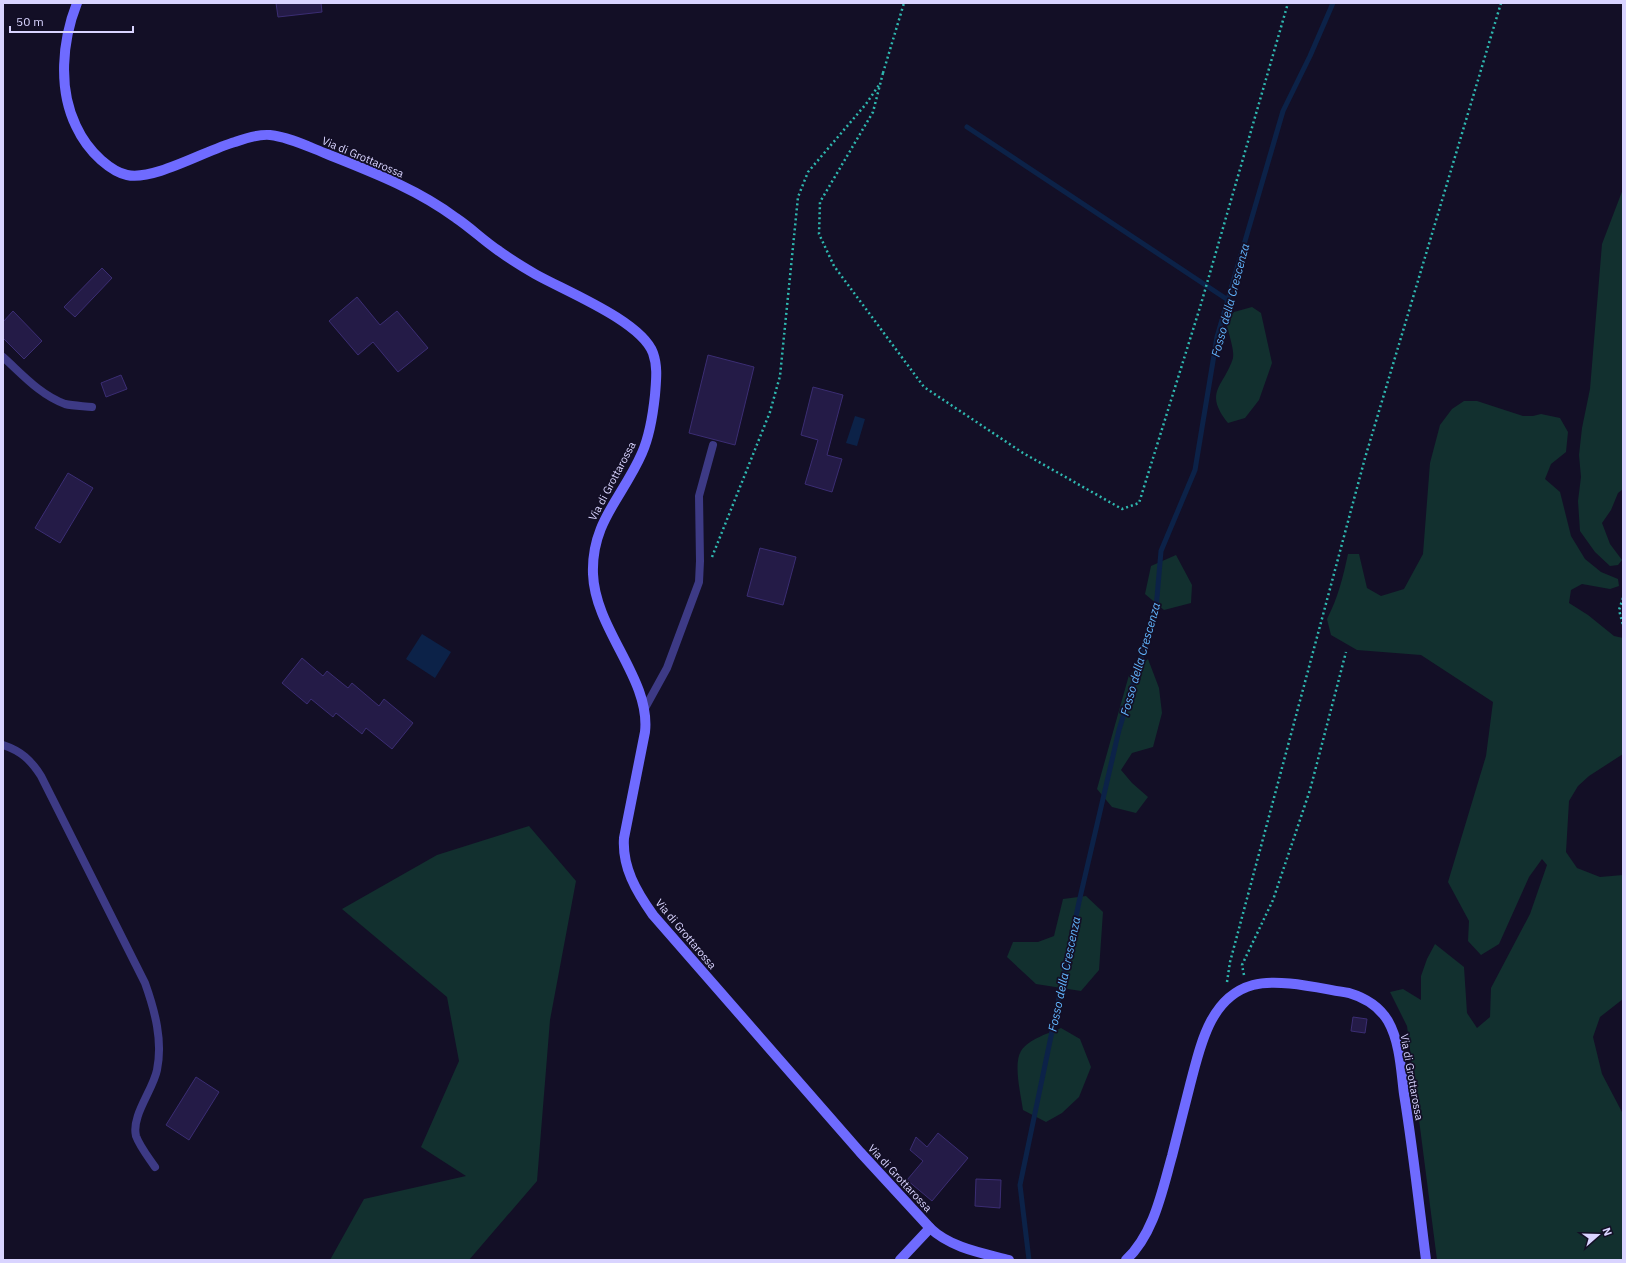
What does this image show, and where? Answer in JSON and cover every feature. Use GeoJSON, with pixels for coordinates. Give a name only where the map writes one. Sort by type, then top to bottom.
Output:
{"type":"FeatureCollection","features":[{"type":"Feature","properties":{"kind":"street","name":"Via di Grottarossa"},"geometry":{"type":"LineString","coordinates":[[77,3],[72,17],[65,55],[65,83],[69,105],[73,120],[83,140],[96,155],[116,172],[132,176],[145,175],[169,168],[219,146],[251,136],[269,135],[292,141],[390,179],[427,199],[456,218],[500,252],[534,273],[600,308],[630,327],[647,342],[654,356],[656,367],[655,398],[649,431],[639,461],[604,520],[594,548],[593,571],[595,594],[601,612],[637,687],[646,718],[645,732],[624,838],[624,848],[629,873],[638,893],[652,915],[860,1152],[930,1228],[949,1242],[976,1252],[1006,1259]]}},
{"type":"Feature","properties":{"kind":"street","name":"Via di Grottarossa"},"geometry":{"type":"LineString","coordinates":[[1126,1260],[1139,1245],[1151,1221],[1163,1189],[1203,1038],[1214,1016],[1225,1002],[1245,988],[1260,983],[1281,982],[1349,993],[1369,1001],[1384,1015],[1394,1036],[1399,1061],[1410,1133],[1426,1260]]}},
{"type":"Feature","properties":{"kind":"street"},"geometry":{"type":"LineString","coordinates":[[900,1260],[930,1228]]}},
{"type":"Feature","properties":{"kind":"lane"},"geometry":{"type":"LineString","coordinates":[[3,357],[36,387],[51,397],[66,404],[92,407]]}},
{"type":"Feature","properties":{"kind":"lane"},"geometry":{"type":"LineString","coordinates":[[644,708],[667,668],[699,582],[699,496],[713,445]]}},
{"type":"Feature","properties":{"kind":"lane"},"geometry":{"type":"LineString","coordinates":[[3,744],[14,748],[36,767],[145,984],[151,1001],[157,1027],[158,1064],[155,1077],[135,1127],[138,1141],[155,1167]]}},
{"type":"Feature","properties":{"kind":"path"},"geometry":{"type":"LineString","coordinates":[[904,3],[873,112],[820,202],[819,234],[834,266],[924,387],[1023,452],[1122,509],[1139,503],[1201,304],[1288,3]]}},
{"type":"Feature","properties":{"kind":"path"},"geometry":{"type":"LineString","coordinates":[[1225,1002],[1230,962],[1363,465],[1501,3]]}},
{"type":"Feature","properties":{"kind":"path"},"geometry":{"type":"LineString","coordinates":[[699,582],[716,551],[770,412],[780,376],[798,197],[808,172],[866,104],[879,84],[883,73]]}},
{"type":"Feature","properties":{"kind":"path"},"geometry":{"type":"LineString","coordinates":[[1623,598],[1619,610],[1623,625]]}},
{"type":"Feature","properties":{"kind":"path"},"geometry":{"type":"LineString","coordinates":[[1245,988],[1242,965],[1273,900],[1307,797],[1346,652]]}},
{"type":"Feature","properties":{"kind":"green space"},"geometry":{"type":"Polygon","coordinates":[[[1623,189],[1623,489],[1618,493],[1611,510],[1602,523],[1610,544],[1622,560],[1618,565],[1610,566],[1595,552],[1580,531],[1578,501],[1581,477],[1579,455],[1582,428],[1590,389],[1602,244],[1623,189]]]}},
{"type":"Feature","properties":{"kind":"green space"},"geometry":{"type":"Polygon","coordinates":[[[1252,307],[1261,313],[1272,363],[1259,400],[1245,418],[1228,423],[1217,403],[1216,396],[1233,358],[1233,350],[1226,321],[1234,312],[1252,307]]]}},
{"type":"Feature","properties":{"kind":"green space"},"geometry":{"type":"Polygon","coordinates":[[[1464,401],[1477,401],[1523,416],[1541,414],[1560,418],[1568,432],[1566,452],[1551,464],[1545,479],[1560,492],[1571,536],[1585,559],[1601,572],[1618,579],[1619,586],[1610,589],[1582,584],[1571,590],[1569,603],[1588,615],[1614,636],[1623,638],[1623,754],[1589,776],[1578,786],[1569,801],[1566,852],[1577,868],[1600,877],[1623,875],[1623,999],[1600,1017],[1593,1037],[1602,1074],[1623,1114],[1623,1260],[1437,1260],[1407,1026],[1390,992],[1403,989],[1421,1000],[1421,976],[1427,959],[1435,944],[1464,967],[1467,1013],[1477,1028],[1490,1017],[1491,988],[1530,914],[1547,865],[1542,859],[1529,877],[1499,944],[1481,955],[1468,941],[1469,921],[1448,882],[1486,756],[1493,702],[1421,655],[1357,650],[1331,635],[1327,619],[1337,595],[1348,554],[1359,554],[1367,588],[1381,596],[1404,589],[1423,554],[1430,463],[1440,425],[1452,409],[1464,401]]]}},
{"type":"Feature","properties":{"kind":"green space"},"geometry":{"type":"Polygon","coordinates":[[[1176,555],[1192,585],[1191,603],[1164,610],[1145,594],[1151,566],[1176,555]]]}},
{"type":"Feature","properties":{"kind":"green space"},"geometry":{"type":"Polygon","coordinates":[[[1148,659],[1159,688],[1162,713],[1153,747],[1132,753],[1121,770],[1132,783],[1148,797],[1136,813],[1112,807],[1097,789],[1129,675],[1148,659]]]}},
{"type":"Feature","properties":{"kind":"green space"},"geometry":{"type":"Polygon","coordinates":[[[529,826],[576,881],[550,1020],[537,1181],[469,1260],[330,1260],[364,1199],[466,1176],[421,1147],[459,1061],[447,997],[342,909],[437,855],[529,826]]]}},
{"type":"Feature","properties":{"kind":"green space"},"geometry":{"type":"Polygon","coordinates":[[[1086,896],[1103,912],[1099,970],[1081,991],[1036,984],[1007,957],[1013,942],[1038,942],[1054,936],[1063,899],[1086,896]]]}},
{"type":"Feature","properties":{"kind":"green space"},"geometry":{"type":"Polygon","coordinates":[[[1061,1028],[1080,1039],[1091,1067],[1079,1097],[1062,1113],[1046,1122],[1023,1110],[1018,1080],[1019,1057],[1021,1051],[1029,1043],[1061,1028]]]}},
{"type":"Feature","properties":{"kind":"water"},"geometry":{"type":"Polygon","coordinates":[[[855,416],[865,419],[857,446],[846,443],[855,416]]]}},
{"type":"Feature","properties":{"kind":"water"},"geometry":{"type":"Polygon","coordinates":[[[422,634],[451,652],[435,678],[406,659],[422,634]]]}},
{"type":"Feature","properties":{"kind":"building"},"geometry":{"type":"Polygon","coordinates":[[[276,3],[321,3],[322,12],[278,17],[276,3]]]}},
{"type":"Feature","properties":{"kind":"building"},"geometry":{"type":"Polygon","coordinates":[[[102,268],[112,278],[75,317],[64,307],[102,268]]]}},
{"type":"Feature","properties":{"kind":"building"},"geometry":{"type":"Polygon","coordinates":[[[357,297],[380,325],[397,311],[428,348],[398,372],[373,342],[358,355],[329,321],[357,297]]]}},
{"type":"Feature","properties":{"kind":"building"},"geometry":{"type":"Polygon","coordinates":[[[13,311],[42,341],[24,359],[3,338],[3,322],[13,311]]]}},
{"type":"Feature","properties":{"kind":"building"},"geometry":{"type":"Polygon","coordinates":[[[708,355],[754,367],[735,445],[689,433],[708,355]]]}},
{"type":"Feature","properties":{"kind":"building"},"geometry":{"type":"Polygon","coordinates":[[[121,375],[127,389],[106,397],[101,383],[121,375]]]}},
{"type":"Feature","properties":{"kind":"building"},"geometry":{"type":"Polygon","coordinates":[[[813,387],[843,395],[827,455],[842,459],[832,492],[805,484],[818,440],[801,435],[813,387]]]}},
{"type":"Feature","properties":{"kind":"building"},"geometry":{"type":"Polygon","coordinates":[[[68,473],[93,488],[60,543],[35,528],[68,473]]]}},
{"type":"Feature","properties":{"kind":"building"},"geometry":{"type":"Polygon","coordinates":[[[760,548],[796,557],[783,605],[747,596],[760,548]]]}},
{"type":"Feature","properties":{"kind":"building"},"geometry":{"type":"Polygon","coordinates":[[[302,658],[323,676],[327,671],[348,688],[352,683],[379,706],[384,699],[413,723],[392,749],[366,728],[362,734],[336,713],[333,717],[311,699],[307,704],[282,683],[302,658]]]}},
{"type":"Feature","properties":{"kind":"building"},"geometry":{"type":"Polygon","coordinates":[[[1353,1017],[1367,1019],[1365,1033],[1351,1031],[1353,1017]]]}},
{"type":"Feature","properties":{"kind":"building"},"geometry":{"type":"Polygon","coordinates":[[[196,1077],[219,1092],[189,1140],[166,1125],[196,1077]]]}},
{"type":"Feature","properties":{"kind":"building"},"geometry":{"type":"Polygon","coordinates":[[[938,1133],[968,1158],[932,1201],[907,1180],[923,1161],[910,1150],[916,1137],[927,1147],[938,1133]]]}},
{"type":"Feature","properties":{"kind":"building"},"geometry":{"type":"Polygon","coordinates":[[[976,1179],[1001,1180],[1000,1208],[975,1206],[976,1179]]]}},
{"type":"Feature","properties":{"kind":"waterway","name":"Fosso della Crescenza"},"geometry":{"type":"LineString","coordinates":[[1029,1260],[1020,1185],[1079,902],[1119,730],[1156,609],[1161,551],[1195,470],[1217,337],[1283,111],[1310,56],[1333,3]]}},
{"type":"Feature","properties":{"kind":"waterway"},"geometry":{"type":"LineString","coordinates":[[967,127],[1228,300]]}}]}
